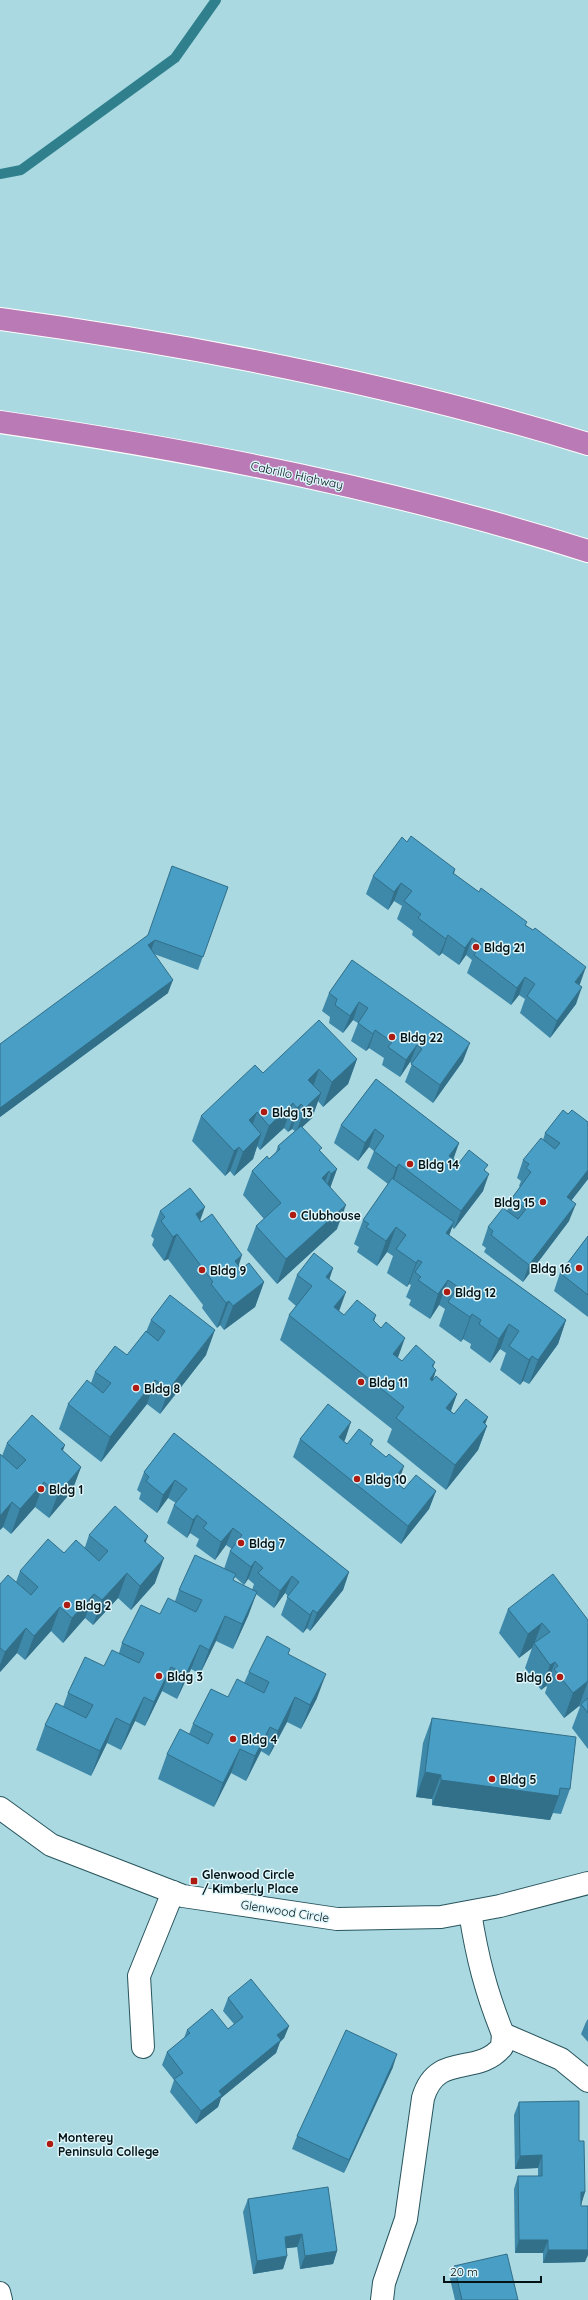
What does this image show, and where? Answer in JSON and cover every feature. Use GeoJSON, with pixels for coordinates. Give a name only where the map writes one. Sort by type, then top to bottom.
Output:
{"type":"FeatureCollection","features":[{"type":"Feature","properties":{"kind":"highway"},"geometry":{"type":"LineString","coordinates":[[0,319],[198,350],[338,378],[475,411],[588,444]]}},
{"type":"Feature","properties":{"kind":"highway","name":"Cabrillo Highway"},"geometry":{"type":"LineString","coordinates":[[0,422],[137,443],[274,469],[419,503],[588,551]]}},
{"type":"Feature","properties":{"kind":"street","name":"Glenwood Circle"},"geometry":{"type":"LineString","coordinates":[[0,1808],[51,1845],[183,1896],[337,1919],[441,1917],[470,1912],[588,1883]]}},
{"type":"Feature","properties":{"kind":"street"},"geometry":{"type":"LineString","coordinates":[[143,2047],[139,1976],[173,1892]]}},
{"type":"Feature","properties":{"kind":"street"},"geometry":{"type":"LineString","coordinates":[[382,2300],[384,2283],[406,2220],[423,2098],[427,2084],[447,2069],[458,2065],[484,2061],[496,2055],[502,2048],[503,2034],[491,2006],[477,1961],[470,1912]]}},
{"type":"Feature","properties":{"kind":"street"},"geometry":{"type":"LineString","coordinates":[[503,2034],[560,2058],[588,2081]]}},
{"type":"Feature","properties":{"kind":"lane"},"geometry":{"type":"LineString","coordinates":[[0,2292],[2,2300]]}},
{"type":"Feature","properties":{"kind":"building","name":"Bldg 21"},"geometry":{"type":"Polygon","coordinates":[[[411,836],[455,869],[453,873],[479,892],[481,888],[527,922],[525,925],[533,930],[535,928],[586,967],[575,982],[582,987],[557,1021],[527,996],[535,984],[525,977],[517,988],[474,955],[481,944],[472,938],[465,948],[448,935],[446,939],[418,918],[421,914],[404,901],[412,891],[401,883],[394,892],[373,876],[402,837],[407,842],[411,836]]]}},
{"type":"Feature","properties":{"kind":"building"},"geometry":{"type":"Polygon","coordinates":[[[172,866],[228,887],[203,957],[155,940],[148,945],[173,980],[0,1108],[0,1044],[148,935],[172,866]]]}},
{"type":"Feature","properties":{"kind":"building"},"geometry":{"type":"Polygon","coordinates":[[[352,960],[470,1043],[440,1085],[411,1064],[422,1049],[417,1045],[406,1060],[388,1047],[392,1042],[375,1030],[373,1034],[358,1023],[368,1008],[359,1002],[350,1016],[335,1005],[337,999],[329,993],[352,960]]]}},
{"type":"Feature","properties":{"kind":"building"},"geometry":{"type":"Polygon","coordinates":[[[319,1020],[357,1059],[332,1082],[319,1069],[308,1080],[321,1093],[305,1108],[301,1104],[297,1108],[293,1103],[269,1126],[257,1112],[249,1120],[261,1134],[243,1152],[239,1147],[234,1151],[201,1116],[255,1065],[263,1073],[319,1020]]]}},
{"type":"Feature","properties":{"kind":"building","name":"Bldg 14"},"geometry":{"type":"Polygon","coordinates":[[[376,1079],[459,1143],[449,1156],[459,1163],[469,1150],[488,1165],[484,1170],[489,1174],[461,1211],[399,1164],[396,1168],[374,1151],[384,1136],[375,1129],[365,1143],[341,1125],[376,1079]]]}},
{"type":"Feature","properties":{"kind":"building","name":"Bldg 15"},"geometry":{"type":"Polygon","coordinates":[[[563,1110],[568,1114],[572,1110],[588,1122],[588,1170],[567,1197],[576,1204],[529,1265],[491,1235],[493,1231],[488,1227],[503,1208],[518,1219],[526,1209],[512,1198],[531,1172],[526,1168],[529,1164],[523,1160],[541,1138],[555,1149],[560,1143],[545,1133],[563,1110]]]}},
{"type":"Feature","properties":{"kind":"building","name":"Clubhouse"},"geometry":{"type":"Polygon","coordinates":[[[301,1126],[322,1148],[319,1150],[337,1169],[331,1174],[329,1171],[322,1178],[346,1205],[286,1259],[256,1226],[281,1203],[252,1171],[267,1156],[269,1159],[280,1149],[278,1146],[301,1126]]]}},
{"type":"Feature","properties":{"kind":"building"},"geometry":{"type":"Polygon","coordinates":[[[392,1178],[454,1222],[446,1233],[566,1320],[538,1360],[532,1356],[529,1360],[509,1346],[519,1331],[509,1324],[499,1339],[479,1324],[481,1320],[472,1314],[470,1317],[448,1302],[458,1287],[448,1280],[438,1294],[418,1280],[421,1277],[415,1272],[422,1262],[418,1260],[416,1263],[396,1249],[406,1235],[396,1227],[386,1241],[366,1227],[369,1224],[363,1220],[392,1178]]]}},
{"type":"Feature","properties":{"kind":"building"},"geometry":{"type":"Polygon","coordinates":[[[190,1188],[205,1207],[196,1214],[201,1222],[212,1214],[242,1255],[235,1261],[241,1269],[249,1263],[264,1282],[233,1306],[229,1301],[226,1303],[211,1284],[213,1282],[177,1234],[173,1237],[161,1221],[165,1217],[160,1211],[190,1188]]]}},
{"type":"Feature","properties":{"kind":"building"},"geometry":{"type":"Polygon","coordinates":[[[588,1236],[588,1295],[560,1273],[588,1236]]]}},
{"type":"Feature","properties":{"kind":"building"},"geometry":{"type":"Polygon","coordinates":[[[314,1253],[333,1268],[326,1277],[346,1292],[334,1307],[344,1315],[357,1300],[376,1315],[373,1320],[381,1328],[386,1322],[405,1338],[393,1354],[402,1361],[416,1345],[435,1362],[432,1366],[436,1370],[430,1379],[432,1381],[436,1376],[457,1394],[446,1408],[454,1414],[466,1399],[488,1417],[483,1422],[487,1426],[455,1465],[396,1418],[404,1407],[289,1315],[312,1286],[297,1275],[314,1253]]]}},
{"type":"Feature","properties":{"kind":"building","name":"Bldg 8"},"geometry":{"type":"Polygon","coordinates":[[[170,1295],[215,1330],[169,1389],[155,1380],[110,1437],[68,1404],[87,1380],[103,1393],[111,1383],[95,1372],[115,1346],[127,1355],[146,1331],[158,1341],[165,1331],[151,1320],[170,1295]]]}},
{"type":"Feature","properties":{"kind":"building"},"geometry":{"type":"Polygon","coordinates":[[[328,1404],[351,1422],[339,1437],[347,1444],[359,1429],[373,1440],[370,1444],[386,1457],[389,1454],[404,1466],[393,1480],[404,1489],[416,1475],[436,1491],[408,1526],[300,1439],[328,1404]]]}},
{"type":"Feature","properties":{"kind":"building"},"geometry":{"type":"Polygon","coordinates":[[[32,1415],[65,1445],[61,1449],[81,1467],[58,1494],[44,1482],[20,1509],[12,1502],[0,1516],[0,1454],[17,1469],[26,1460],[7,1443],[32,1415]]]}},
{"type":"Feature","properties":{"kind":"building","name":"Bldg 7"},"geometry":{"type":"Polygon","coordinates":[[[174,1433],[349,1572],[317,1613],[313,1610],[310,1615],[287,1597],[299,1582],[292,1576],[280,1591],[258,1573],[263,1568],[255,1561],[251,1567],[230,1551],[242,1535],[233,1528],[221,1542],[203,1528],[207,1523],[197,1515],[193,1520],[174,1505],[187,1489],[175,1480],[163,1495],[146,1481],[149,1477],[144,1472],[174,1433]]]}},
{"type":"Feature","properties":{"kind":"building"},"geometry":{"type":"Polygon","coordinates":[[[115,1506],[148,1536],[144,1541],[164,1558],[140,1586],[127,1573],[102,1600],[94,1594],[72,1618],[60,1607],[34,1636],[26,1628],[5,1652],[0,1648],[0,1584],[8,1575],[31,1595],[38,1587],[20,1571],[48,1539],[64,1553],[76,1540],[99,1561],[108,1551],[89,1535],[115,1506]]]}},
{"type":"Feature","properties":{"kind":"building","name":"Bldg 3"},"geometry":{"type":"Polygon","coordinates":[[[195,1555],[236,1574],[233,1580],[257,1592],[242,1624],[225,1616],[209,1650],[200,1645],[186,1674],[171,1667],[154,1702],[144,1697],[130,1725],[116,1718],[100,1751],[45,1725],[56,1703],[86,1718],[93,1705],[68,1693],[85,1657],[104,1666],[112,1650],[139,1663],[144,1653],[122,1643],[141,1605],[160,1614],[168,1598],[196,1612],[202,1600],[179,1590],[195,1555]]]}},
{"type":"Feature","properties":{"kind":"building"},"geometry":{"type":"Polygon","coordinates":[[[553,1574],[588,1620],[588,1681],[573,1693],[554,1669],[558,1666],[555,1662],[550,1665],[534,1643],[550,1632],[542,1623],[528,1634],[508,1609],[553,1574]]]}},
{"type":"Feature","properties":{"kind":"building","name":"Bldg 4"},"geometry":{"type":"Polygon","coordinates":[[[267,1636],[290,1649],[288,1654],[326,1674],[310,1705],[295,1697],[278,1731],[270,1727],[255,1756],[240,1749],[223,1783],[167,1754],[180,1729],[208,1744],[213,1734],[193,1724],[211,1689],[228,1697],[237,1679],[264,1693],[269,1682],[249,1672],[267,1636]]]}},
{"type":"Feature","properties":{"kind":"building"},"geometry":{"type":"Polygon","coordinates":[[[588,1698],[588,1713],[581,1704],[588,1698]]]}},
{"type":"Feature","properties":{"kind":"building"},"geometry":{"type":"Polygon","coordinates":[[[432,1718],[576,1737],[570,1789],[560,1788],[559,1796],[441,1780],[441,1775],[425,1772],[432,1718]]]}},
{"type":"Feature","properties":{"kind":"building"},"geometry":{"type":"Polygon","coordinates":[[[251,1979],[289,2026],[277,2035],[281,2040],[219,2091],[222,2095],[201,2111],[174,2079],[183,2073],[167,2052],[190,2033],[187,2030],[212,2009],[228,2029],[243,2017],[228,1998],[251,1979]]]}},
{"type":"Feature","properties":{"kind":"building"},"geometry":{"type":"Polygon","coordinates":[[[346,2030],[397,2054],[349,2160],[297,2136],[346,2030]]]}},
{"type":"Feature","properties":{"kind":"building"},"geometry":{"type":"Polygon","coordinates":[[[579,2101],[579,2141],[584,2141],[585,2192],[581,2192],[581,2206],[588,2206],[588,2250],[548,2250],[548,2240],[519,2240],[518,2176],[542,2176],[542,2155],[520,2156],[519,2102],[579,2101]]]}},
{"type":"Feature","properties":{"kind":"building"},"geometry":{"type":"Polygon","coordinates":[[[328,2187],[337,2251],[305,2256],[302,2234],[285,2237],[287,2256],[257,2261],[248,2199],[328,2187]]]}},
{"type":"Feature","properties":{"kind":"building"},"geometry":{"type":"Polygon","coordinates":[[[507,2254],[518,2300],[462,2300],[454,2266],[507,2254]]]}},
{"type":"Feature","properties":{"kind":"waterway"},"geometry":{"type":"LineString","coordinates":[[0,174],[21,170],[175,58],[216,0]]}},
{"type":"Feature","properties":{"kind":"place","name":"Bldg 21"},"geometry":{"type":"Point","coordinates":[476,947]}},
{"type":"Feature","properties":{"kind":"place","name":"Bldg 22"},"geometry":{"type":"Point","coordinates":[392,1037]}},
{"type":"Feature","properties":{"kind":"place","name":"Bldg 13"},"geometry":{"type":"Point","coordinates":[264,1112]}},
{"type":"Feature","properties":{"kind":"place","name":"Bldg 14"},"geometry":{"type":"Point","coordinates":[410,1164]}},
{"type":"Feature","properties":{"kind":"place","name":"Bldg 15"},"geometry":{"type":"Point","coordinates":[543,1202]}},
{"type":"Feature","properties":{"kind":"place","name":"Clubhouse"},"geometry":{"type":"Point","coordinates":[293,1215]}},
{"type":"Feature","properties":{"kind":"place","name":"Bldg 16"},"geometry":{"type":"Point","coordinates":[579,1268]}},
{"type":"Feature","properties":{"kind":"place","name":"Bldg 9"},"geometry":{"type":"Point","coordinates":[202,1270]}},
{"type":"Feature","properties":{"kind":"place","name":"Bldg 12"},"geometry":{"type":"Point","coordinates":[447,1292]}},
{"type":"Feature","properties":{"kind":"place","name":"Bldg 11"},"geometry":{"type":"Point","coordinates":[361,1382]}},
{"type":"Feature","properties":{"kind":"place","name":"Bldg 8"},"geometry":{"type":"Point","coordinates":[136,1388]}},
{"type":"Feature","properties":{"kind":"place","name":"Bldg 10"},"geometry":{"type":"Point","coordinates":[357,1479]}},
{"type":"Feature","properties":{"kind":"place","name":"Bldg 1"},"geometry":{"type":"Point","coordinates":[41,1489]}},
{"type":"Feature","properties":{"kind":"place","name":"Bldg 7"},"geometry":{"type":"Point","coordinates":[241,1543]}},
{"type":"Feature","properties":{"kind":"place","name":"Bldg 2"},"geometry":{"type":"Point","coordinates":[67,1605]}},
{"type":"Feature","properties":{"kind":"place","name":"Bldg 3"},"geometry":{"type":"Point","coordinates":[159,1676]}},
{"type":"Feature","properties":{"kind":"place","name":"Bldg 6"},"geometry":{"type":"Point","coordinates":[560,1677]}},
{"type":"Feature","properties":{"kind":"place","name":"Bldg 4"},"geometry":{"type":"Point","coordinates":[233,1739]}},
{"type":"Feature","properties":{"kind":"place","name":"Bldg 5"},"geometry":{"type":"Point","coordinates":[492,1779]}},
{"type":"Feature","properties":{"kind":"place","name":"Glenwood Circle / Kimberly Place"},"geometry":{"type":"Point","coordinates":[194,1881]}},
{"type":"Feature","properties":{"kind":"place","name":"Monterey Peninsula College"},"geometry":{"type":"Point","coordinates":[50,2144]}}]}
